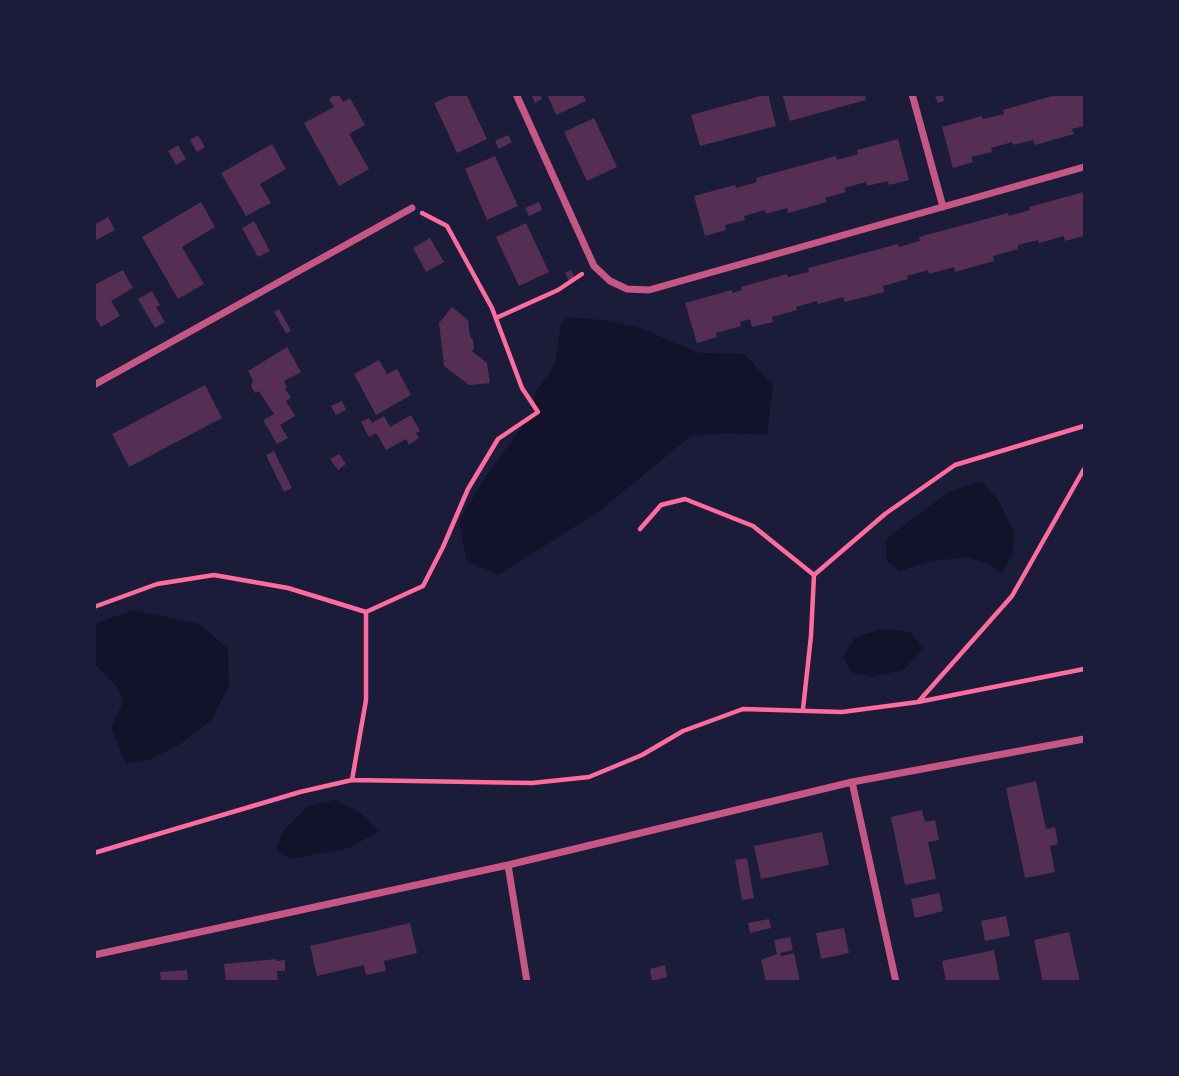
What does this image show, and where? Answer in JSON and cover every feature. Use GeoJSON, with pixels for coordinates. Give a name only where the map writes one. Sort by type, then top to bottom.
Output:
{"type":"FeatureCollection","features":[{"type":"Feature","properties":{"kind":"street"},"geometry":{"type":"LineString","coordinates":[[516,94],[594,265],[610,281],[627,289],[649,290],[1084,167]]}},
{"type":"Feature","properties":{"kind":"street"},"geometry":{"type":"LineString","coordinates":[[912,94],[943,207]]}},
{"type":"Feature","properties":{"kind":"street"},"geometry":{"type":"LineString","coordinates":[[94,385],[412,208]]}},
{"type":"Feature","properties":{"kind":"street"},"geometry":{"type":"LineString","coordinates":[[94,955],[508,865],[852,782],[1084,738]]}},
{"type":"Feature","properties":{"kind":"street"},"geometry":{"type":"LineString","coordinates":[[852,782],[896,982]]}},
{"type":"Feature","properties":{"kind":"street"},"geometry":{"type":"LineString","coordinates":[[508,865],[527,982]]}},
{"type":"Feature","properties":{"kind":"path"},"geometry":{"type":"LineString","coordinates":[[94,607],[157,584],[214,575],[288,587],[366,612],[423,586],[468,489],[498,439],[538,412],[522,387],[496,318],[447,226],[412,208]]}},
{"type":"Feature","properties":{"kind":"path"},"geometry":{"type":"LineString","coordinates":[[496,318],[558,290],[594,265]]}},
{"type":"Feature","properties":{"kind":"path"},"geometry":{"type":"LineString","coordinates":[[803,709],[814,576],[885,514],[955,465],[1084,426]]}},
{"type":"Feature","properties":{"kind":"path"},"geometry":{"type":"LineString","coordinates":[[918,702],[1012,596],[1084,469]]}},
{"type":"Feature","properties":{"kind":"path"},"geometry":{"type":"LineString","coordinates":[[640,528],[661,505],[685,499],[753,526],[814,576]]}},
{"type":"Feature","properties":{"kind":"path"},"geometry":{"type":"LineString","coordinates":[[352,780],[366,700],[366,612]]}},
{"type":"Feature","properties":{"kind":"path"},"geometry":{"type":"LineString","coordinates":[[94,853],[300,792],[352,780],[532,783],[589,777],[642,755],[683,731],[743,709],[842,712],[918,702],[1084,669]]}},
{"type":"Feature","properties":{"kind":"shaded area"},"geometry":{"type":"Polygon","coordinates":[[[569,317],[638,327],[699,353],[744,354],[773,385],[767,435],[727,433],[691,436],[598,512],[498,575],[467,561],[459,522],[484,479],[534,410],[535,393],[550,373],[556,358],[561,323],[569,317]]]}},
{"type":"Feature","properties":{"kind":"shaded area"},"geometry":{"type":"Polygon","coordinates":[[[981,481],[999,501],[1014,532],[1012,555],[1002,573],[986,563],[967,557],[932,561],[900,571],[886,560],[886,540],[896,531],[949,492],[981,481]]]}},
{"type":"Feature","properties":{"kind":"shaded area"},"geometry":{"type":"Polygon","coordinates":[[[133,610],[200,624],[228,649],[229,685],[211,720],[182,743],[151,759],[126,764],[111,728],[123,702],[118,688],[95,664],[94,624],[133,610]]]}},
{"type":"Feature","properties":{"kind":"shaded area"},"geometry":{"type":"Polygon","coordinates":[[[881,629],[910,632],[923,648],[904,670],[872,677],[851,672],[843,657],[855,638],[881,629]]]}},
{"type":"Feature","properties":{"kind":"shaded area"},"geometry":{"type":"Polygon","coordinates":[[[336,800],[361,814],[379,831],[349,848],[290,859],[276,850],[283,831],[308,806],[336,800]]]}},
{"type":"Feature","properties":{"kind":"building"},"geometry":{"type":"Polygon","coordinates":[[[339,94],[343,102],[350,98],[365,125],[349,134],[369,169],[339,186],[304,123],[334,107],[329,99],[339,94]]]}},
{"type":"Feature","properties":{"kind":"building"},"geometry":{"type":"Polygon","coordinates":[[[453,94],[466,94],[487,139],[457,153],[434,103],[453,94]]]}},
{"type":"Feature","properties":{"kind":"building"},"geometry":{"type":"Polygon","coordinates":[[[531,94],[540,94],[542,99],[535,103],[531,94]]]}},
{"type":"Feature","properties":{"kind":"building"},"geometry":{"type":"Polygon","coordinates":[[[547,94],[583,94],[586,101],[556,115],[547,94]]]}},
{"type":"Feature","properties":{"kind":"building"},"geometry":{"type":"Polygon","coordinates":[[[768,94],[776,126],[700,146],[691,115],[768,94]]]}},
{"type":"Feature","properties":{"kind":"building"},"geometry":{"type":"Polygon","coordinates":[[[782,94],[865,94],[866,100],[790,121],[782,94]]]}},
{"type":"Feature","properties":{"kind":"building"},"geometry":{"type":"Polygon","coordinates":[[[943,94],[944,101],[938,103],[935,96],[943,94]]]}},
{"type":"Feature","properties":{"kind":"building"},"geometry":{"type":"Polygon","coordinates":[[[1059,94],[1084,94],[1084,126],[1072,129],[1074,134],[1035,145],[1033,140],[1013,145],[1012,142],[991,148],[992,152],[971,157],[973,162],[953,168],[942,127],[982,116],[983,119],[1004,114],[1003,110],[1059,94]]]}},
{"type":"Feature","properties":{"kind":"building"},"geometry":{"type":"Polygon","coordinates":[[[594,118],[617,167],[587,181],[564,132],[594,118]]]}},
{"type":"Feature","properties":{"kind":"building"},"geometry":{"type":"Polygon","coordinates":[[[198,135],[205,147],[197,152],[190,140],[198,135]]]}},
{"type":"Feature","properties":{"kind":"building"},"geometry":{"type":"Polygon","coordinates":[[[508,135],[512,142],[499,149],[495,141],[508,135]]]}},
{"type":"Feature","properties":{"kind":"building"},"geometry":{"type":"Polygon","coordinates":[[[898,139],[909,180],[889,185],[887,181],[867,186],[866,182],[844,188],[846,192],[825,198],[827,202],[788,213],[787,208],[766,214],[765,210],[744,216],[745,220],[725,225],[726,230],[705,236],[694,196],[735,185],[736,188],[757,182],[756,178],[836,156],[837,160],[858,154],[857,150],[898,139]]]}},
{"type":"Feature","properties":{"kind":"building"},"geometry":{"type":"Polygon","coordinates":[[[272,144],[286,169],[260,184],[271,203],[246,216],[221,173],[272,144]]]}},
{"type":"Feature","properties":{"kind":"building"},"geometry":{"type":"Polygon","coordinates":[[[178,145],[186,159],[176,165],[168,151],[178,145]]]}},
{"type":"Feature","properties":{"kind":"building"},"geometry":{"type":"Polygon","coordinates":[[[495,156],[518,206],[487,220],[465,169],[495,156]]]}},
{"type":"Feature","properties":{"kind":"building"},"geometry":{"type":"Polygon","coordinates":[[[1084,192],[1084,236],[1065,241],[1064,236],[1018,245],[1018,249],[993,256],[994,261],[955,272],[954,267],[929,274],[928,270],[883,286],[884,292],[845,302],[843,297],[796,307],[797,310],[772,317],[773,322],[752,327],[750,319],[740,322],[741,326],[716,333],[717,337],[697,343],[685,303],[732,290],[732,293],[742,290],[741,287],[787,274],[788,277],[809,272],[808,268],[898,244],[899,247],[920,241],[919,237],[1008,213],[1009,216],[1030,210],[1029,207],[1084,192]]]}},
{"type":"Feature","properties":{"kind":"building"},"geometry":{"type":"Polygon","coordinates":[[[201,202],[215,227],[182,247],[204,284],[178,299],[142,237],[201,202]]]}},
{"type":"Feature","properties":{"kind":"building"},"geometry":{"type":"Polygon","coordinates":[[[539,202],[542,210],[529,216],[525,208],[539,202]]]}},
{"type":"Feature","properties":{"kind":"building"},"geometry":{"type":"Polygon","coordinates":[[[108,217],[115,230],[94,241],[94,225],[108,217]]]}},
{"type":"Feature","properties":{"kind":"building"},"geometry":{"type":"Polygon","coordinates":[[[254,221],[270,251],[258,257],[242,228],[254,221]]]}},
{"type":"Feature","properties":{"kind":"building"},"geometry":{"type":"Polygon","coordinates":[[[526,223],[549,272],[519,286],[496,237],[526,223]]]}},
{"type":"Feature","properties":{"kind":"building"},"geometry":{"type":"Polygon","coordinates":[[[430,238],[444,262],[426,272],[413,248],[430,238]]]}},
{"type":"Feature","properties":{"kind":"building"},"geometry":{"type":"Polygon","coordinates":[[[123,270],[133,288],[111,301],[120,316],[101,327],[94,315],[94,285],[123,270]]]}},
{"type":"Feature","properties":{"kind":"building"},"geometry":{"type":"Polygon","coordinates":[[[571,270],[575,278],[569,281],[565,273],[571,270]]]}},
{"type":"Feature","properties":{"kind":"building"},"geometry":{"type":"Polygon","coordinates":[[[152,291],[160,305],[156,307],[165,322],[155,328],[138,299],[152,291]]]}},
{"type":"Feature","properties":{"kind":"building"},"geometry":{"type":"Polygon","coordinates":[[[452,307],[468,320],[470,337],[473,339],[472,351],[487,363],[490,383],[469,385],[444,366],[439,323],[452,307]]]}},
{"type":"Feature","properties":{"kind":"building"},"geometry":{"type":"Polygon","coordinates":[[[279,309],[291,331],[286,333],[274,312],[279,309]]]}},
{"type":"Feature","properties":{"kind":"building"},"geometry":{"type":"Polygon","coordinates":[[[287,347],[301,372],[284,381],[291,398],[286,401],[295,416],[280,425],[288,438],[277,444],[263,420],[274,414],[259,391],[255,393],[248,371],[287,347]]]}},
{"type":"Feature","properties":{"kind":"building"},"geometry":{"type":"Polygon","coordinates":[[[379,360],[387,374],[397,369],[411,395],[376,415],[354,374],[379,360]]]}},
{"type":"Feature","properties":{"kind":"building"},"geometry":{"type":"Polygon","coordinates":[[[205,385],[222,418],[129,467],[112,434],[205,385]]]}},
{"type":"Feature","properties":{"kind":"building"},"geometry":{"type":"Polygon","coordinates":[[[342,401],[346,410],[336,415],[331,406],[342,401]]]}},
{"type":"Feature","properties":{"kind":"building"},"geometry":{"type":"Polygon","coordinates":[[[411,415],[420,431],[416,433],[419,438],[409,445],[406,439],[386,450],[376,433],[369,437],[361,422],[369,418],[372,423],[384,416],[390,427],[411,415]]]}},
{"type":"Feature","properties":{"kind":"building"},"geometry":{"type":"Polygon","coordinates":[[[274,451],[292,488],[284,492],[266,455],[274,451]]]}},
{"type":"Feature","properties":{"kind":"building"},"geometry":{"type":"Polygon","coordinates":[[[339,454],[346,464],[338,470],[330,459],[339,454]]]}},
{"type":"Feature","properties":{"kind":"building"},"geometry":{"type":"Polygon","coordinates":[[[1036,781],[1046,829],[1055,827],[1058,844],[1050,846],[1055,872],[1025,878],[1006,788],[1036,781]]]}},
{"type":"Feature","properties":{"kind":"building"},"geometry":{"type":"Polygon","coordinates":[[[922,810],[925,822],[935,820],[939,840],[928,842],[936,879],[905,885],[891,817],[922,810]]]}},
{"type":"Feature","properties":{"kind":"building"},"geometry":{"type":"Polygon","coordinates":[[[822,832],[829,865],[761,879],[754,846],[822,832]]]}},
{"type":"Feature","properties":{"kind":"building"},"geometry":{"type":"Polygon","coordinates":[[[747,858],[754,898],[742,900],[735,860],[747,858]]]}},
{"type":"Feature","properties":{"kind":"building"},"geometry":{"type":"Polygon","coordinates":[[[939,893],[943,911],[915,918],[911,899],[939,893]]]}},
{"type":"Feature","properties":{"kind":"building"},"geometry":{"type":"Polygon","coordinates":[[[1006,916],[1010,936],[985,941],[981,921],[1006,916]]]}},
{"type":"Feature","properties":{"kind":"building"},"geometry":{"type":"Polygon","coordinates":[[[769,919],[771,928],[750,933],[748,923],[769,919]]]}},
{"type":"Feature","properties":{"kind":"building"},"geometry":{"type":"Polygon","coordinates":[[[410,923],[417,953],[384,961],[386,971],[366,975],[364,965],[317,976],[310,946],[410,923]]]}},
{"type":"Feature","properties":{"kind":"building"},"geometry":{"type":"Polygon","coordinates":[[[844,928],[849,953],[821,959],[816,933],[844,928]]]}},
{"type":"Feature","properties":{"kind":"building"},"geometry":{"type":"Polygon","coordinates":[[[1069,932],[1080,982],[1043,982],[1034,940],[1069,932]]]}},
{"type":"Feature","properties":{"kind":"building"},"geometry":{"type":"Polygon","coordinates":[[[790,937],[793,950],[780,953],[781,956],[794,953],[800,982],[766,982],[761,960],[777,954],[774,940],[790,937]]]}},
{"type":"Feature","properties":{"kind":"building"},"geometry":{"type":"Polygon","coordinates":[[[994,950],[1000,982],[946,982],[942,961],[994,950]]]}},
{"type":"Feature","properties":{"kind":"building"},"geometry":{"type":"Polygon","coordinates":[[[285,960],[285,971],[277,971],[278,982],[226,982],[224,964],[285,960]]]}},
{"type":"Feature","properties":{"kind":"building"},"geometry":{"type":"Polygon","coordinates":[[[665,965],[667,977],[652,981],[650,969],[665,965]]]}},
{"type":"Feature","properties":{"kind":"building"},"geometry":{"type":"Polygon","coordinates":[[[187,970],[188,982],[161,982],[160,972],[187,970]]]}}]}
